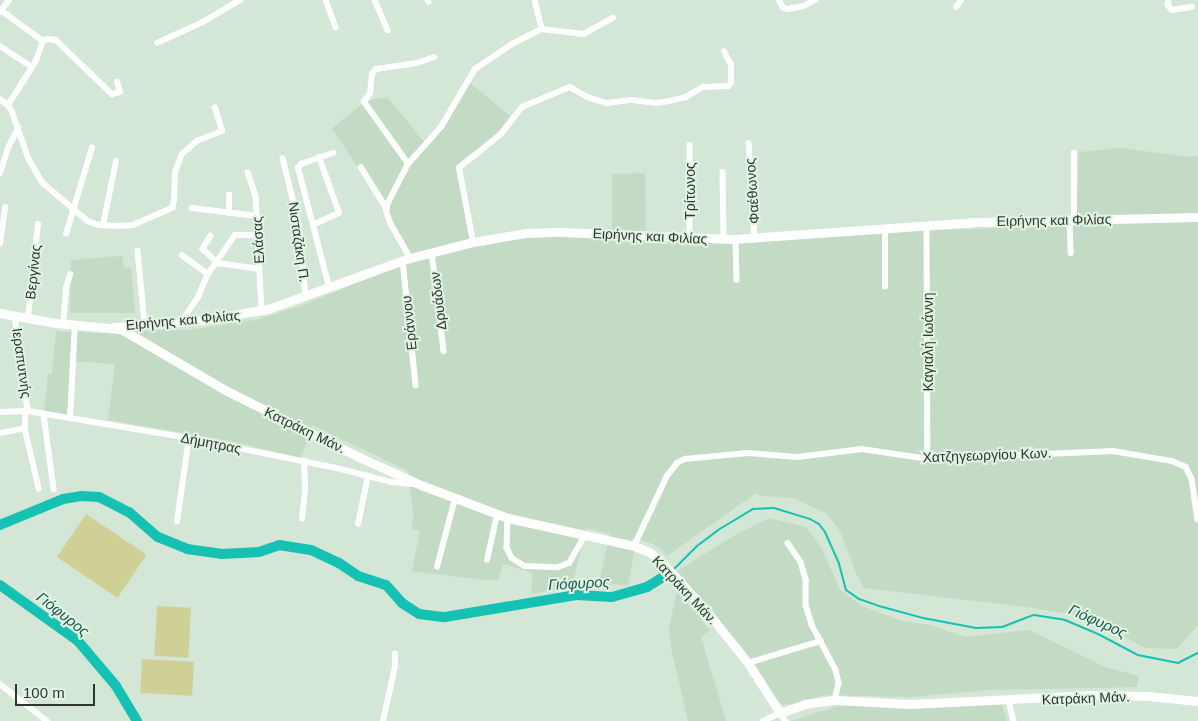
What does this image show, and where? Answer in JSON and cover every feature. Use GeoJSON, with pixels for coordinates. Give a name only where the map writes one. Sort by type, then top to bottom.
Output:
{"type":"FeatureCollection","features":[{"type":"Feature","properties":{"kind":"street"},"geometry":{"type":"LineString","coordinates":[[9,0],[1,11],[43,41]]}},
{"type":"Feature","properties":{"kind":"street"},"geometry":{"type":"LineString","coordinates":[[157,43],[204,22],[240,0]]}},
{"type":"Feature","properties":{"kind":"street"},"geometry":{"type":"LineString","coordinates":[[326,0],[336,27]]}},
{"type":"Feature","properties":{"kind":"street"},"geometry":{"type":"LineString","coordinates":[[375,0],[388,30]]}},
{"type":"Feature","properties":{"kind":"street"},"geometry":{"type":"LineString","coordinates":[[535,0],[542,29]]}},
{"type":"Feature","properties":{"kind":"street"},"geometry":{"type":"LineString","coordinates":[[779,0],[783,7],[787,9],[804,6],[815,0]]}},
{"type":"Feature","properties":{"kind":"street"},"geometry":{"type":"LineString","coordinates":[[956,7],[961,0]]}},
{"type":"Feature","properties":{"kind":"street"},"geometry":{"type":"LineString","coordinates":[[1168,0],[1168,5],[1172,10],[1192,7]]}},
{"type":"Feature","properties":{"kind":"street"},"geometry":{"type":"LineString","coordinates":[[387,209],[389,199],[408,164],[441,127],[467,80],[478,66],[512,44],[542,29],[584,34],[613,18]]}},
{"type":"Feature","properties":{"kind":"street"},"geometry":{"type":"LineString","coordinates":[[8,105],[32,67],[43,41],[52,38],[86,72],[114,95],[119,94],[121,90],[117,82]]}},
{"type":"Feature","properties":{"kind":"street"},"geometry":{"type":"LineString","coordinates":[[0,46],[32,67]]}},
{"type":"Feature","properties":{"kind":"street"},"geometry":{"type":"LineString","coordinates":[[473,242],[459,168],[501,134],[522,107],[570,87],[587,97],[607,103],[632,100],[657,103],[686,97],[703,87],[728,86],[731,83],[731,65],[724,52]]}},
{"type":"Feature","properties":{"kind":"street"},"geometry":{"type":"LineString","coordinates":[[408,164],[364,102],[370,93],[372,74],[376,69],[417,63],[434,57]]}},
{"type":"Feature","properties":{"kind":"street"},"geometry":{"type":"LineString","coordinates":[[0,99],[8,105],[29,159],[40,178],[50,190],[91,223],[103,225],[133,225],[172,208],[176,172],[182,154],[197,142],[222,131],[215,108]]}},
{"type":"Feature","properties":{"kind":"street"},"geometry":{"type":"LineString","coordinates":[[0,173],[8,146],[18,128]]}},
{"type":"Feature","properties":{"kind":"street","name":"Φαέθωνος"},"geometry":{"type":"LineString","coordinates":[[749,144],[750,195],[755,238]]}},
{"type":"Feature","properties":{"kind":"street","name":"Τρίτωνος"},"geometry":{"type":"LineString","coordinates":[[690,145],[690,238]]}},
{"type":"Feature","properties":{"kind":"street"},"geometry":{"type":"LineString","coordinates":[[66,234],[92,148]]}},
{"type":"Feature","properties":{"kind":"street"},"geometry":{"type":"LineString","coordinates":[[329,287],[315,224],[298,168],[302,164],[333,153]]}},
{"type":"Feature","properties":{"kind":"street"},"geometry":{"type":"LineString","coordinates":[[1071,253],[1074,153]]}},
{"type":"Feature","properties":{"kind":"street","name":"Νισταζάκη Π."},"geometry":{"type":"LineString","coordinates":[[283,158],[299,224],[306,297]]}},
{"type":"Feature","properties":{"kind":"street"},"geometry":{"type":"LineString","coordinates":[[315,224],[339,213],[319,158]]}},
{"type":"Feature","properties":{"kind":"street"},"geometry":{"type":"LineString","coordinates":[[103,225],[116,161]]}},
{"type":"Feature","properties":{"kind":"street"},"geometry":{"type":"LineString","coordinates":[[361,167],[387,209],[392,228],[407,260]]}},
{"type":"Feature","properties":{"kind":"street","name":"Ελάσας"},"geometry":{"type":"LineString","coordinates":[[248,172],[256,197],[256,235],[262,310]]}},
{"type":"Feature","properties":{"kind":"street"},"geometry":{"type":"LineString","coordinates":[[723,172],[724,239]]}},
{"type":"Feature","properties":{"kind":"street"},"geometry":{"type":"LineString","coordinates":[[228,213],[229,195]]}},
{"type":"Feature","properties":{"kind":"street"},"geometry":{"type":"LineString","coordinates":[[0,244],[4,207]]}},
{"type":"Feature","properties":{"kind":"street"},"geometry":{"type":"LineString","coordinates":[[192,208],[257,216]]}},
{"type":"Feature","properties":{"kind":"street","name":"Ειρήνης και Φιλίας"},"geometry":{"type":"LineString","coordinates":[[114,327],[221,318],[262,310],[306,297],[329,287],[432,252],[514,235],[549,232],[736,239],[927,225],[1198,217]]}},
{"type":"Feature","properties":{"kind":"street","name":"Βεργίνας"},"geometry":{"type":"LineString","coordinates":[[28,318],[38,225]]}},
{"type":"Feature","properties":{"kind":"street","name":"Καγιαλή Ιωάννη"},"geometry":{"type":"LineString","coordinates":[[927,225],[928,459]]}},
{"type":"Feature","properties":{"kind":"street"},"geometry":{"type":"LineString","coordinates":[[885,228],[885,287]]}},
{"type":"Feature","properties":{"kind":"street"},"geometry":{"type":"LineString","coordinates":[[182,321],[198,297],[208,274],[235,235],[256,235]]}},
{"type":"Feature","properties":{"kind":"street"},"geometry":{"type":"LineString","coordinates":[[211,236],[203,249],[216,262],[221,265],[259,269]]}},
{"type":"Feature","properties":{"kind":"street"},"geometry":{"type":"LineString","coordinates":[[736,239],[738,280]]}},
{"type":"Feature","properties":{"kind":"street"},"geometry":{"type":"LineString","coordinates":[[138,251],[144,324]]}},
{"type":"Feature","properties":{"kind":"street","name":"Δρυάδων"},"geometry":{"type":"LineString","coordinates":[[432,252],[444,351]]}},
{"type":"Feature","properties":{"kind":"street"},"geometry":{"type":"LineString","coordinates":[[182,255],[208,274]]}},
{"type":"Feature","properties":{"kind":"street","name":"Εράννου"},"geometry":{"type":"LineString","coordinates":[[407,260],[416,385]]}},
{"type":"Feature","properties":{"kind":"street"},"geometry":{"type":"LineString","coordinates":[[63,324],[66,288],[70,275]]}},
{"type":"Feature","properties":{"kind":"street"},"geometry":{"type":"LineString","coordinates":[[0,313],[63,324],[114,327]]}},
{"type":"Feature","properties":{"kind":"street","name":"Ιεραπυτνής"},"geometry":{"type":"LineString","coordinates":[[15,316],[27,411],[25,428],[39,488]]}},
{"type":"Feature","properties":{"kind":"street"},"geometry":{"type":"LineString","coordinates":[[70,418],[75,324]]}},
{"type":"Feature","properties":{"kind":"street","name":"Κατράκη Μάν."},"geometry":{"type":"LineString","coordinates":[[114,327],[142,340],[225,390],[362,458],[455,499],[497,515],[634,546],[649,552],[660,560],[748,662],[780,713],[805,704],[836,700],[896,704],[1127,696],[1198,701]]}},
{"type":"Feature","properties":{"kind":"street","name":"Δήμητρας"},"geometry":{"type":"LineString","coordinates":[[0,412],[27,411],[190,438],[404,484],[420,484]]}},
{"type":"Feature","properties":{"kind":"street"},"geometry":{"type":"LineString","coordinates":[[44,414],[54,489]]}},
{"type":"Feature","properties":{"kind":"street"},"geometry":{"type":"LineString","coordinates":[[0,433],[25,428]]}},
{"type":"Feature","properties":{"kind":"street"},"geometry":{"type":"LineString","coordinates":[[178,522],[190,438]]}},
{"type":"Feature","properties":{"kind":"street","name":"Χατζηγεωργίου Κων."},"geometry":{"type":"LineString","coordinates":[[634,546],[669,472],[683,459],[748,453],[798,457],[862,449],[928,459],[1104,450],[1172,461],[1184,465],[1191,473],[1198,520]]}},
{"type":"Feature","properties":{"kind":"street"},"geometry":{"type":"LineString","coordinates":[[302,519],[305,489],[304,461]]}},
{"type":"Feature","properties":{"kind":"street"},"geometry":{"type":"LineString","coordinates":[[358,524],[368,476]]}},
{"type":"Feature","properties":{"kind":"street"},"geometry":{"type":"LineString","coordinates":[[437,567],[455,499]]}},
{"type":"Feature","properties":{"kind":"street"},"geometry":{"type":"LineString","coordinates":[[487,560],[497,515]]}},
{"type":"Feature","properties":{"kind":"street"},"geometry":{"type":"LineString","coordinates":[[508,518],[507,548],[512,558],[525,566],[558,567],[569,563],[586,535]]}},
{"type":"Feature","properties":{"kind":"street"},"geometry":{"type":"LineString","coordinates":[[788,543],[801,562],[806,580],[806,605],[812,624],[836,670],[839,683],[836,700]]}},
{"type":"Feature","properties":{"kind":"street"},"geometry":{"type":"LineString","coordinates":[[748,662],[821,642]]}},
{"type":"Feature","properties":{"kind":"street"},"geometry":{"type":"LineString","coordinates":[[383,721],[395,667],[395,654]]}},
{"type":"Feature","properties":{"kind":"street"},"geometry":{"type":"LineString","coordinates":[[0,684],[47,721]]}},
{"type":"Feature","properties":{"kind":"street"},"geometry":{"type":"LineString","coordinates":[[1009,700],[1014,721]]}},
{"type":"Feature","properties":{"kind":"street"},"geometry":{"type":"LineString","coordinates":[[763,721],[780,713],[786,721]]}},
{"type":"Feature","properties":{"kind":"shaded area"},"geometry":{"type":"Polygon","coordinates":[[[469,82],[510,116],[494,137],[462,160],[456,170],[472,247],[533,236],[612,239],[612,174],[645,173],[646,242],[728,244],[902,231],[1076,226],[1079,152],[1121,148],[1189,157],[1198,156],[1198,625],[1177,649],[1145,648],[1086,617],[1026,607],[864,588],[856,573],[840,531],[827,514],[794,498],[760,496],[756,493],[667,556],[653,544],[632,537],[630,546],[635,547],[628,586],[599,582],[610,534],[586,528],[572,587],[531,594],[533,573],[503,564],[498,580],[483,580],[412,571],[420,531],[412,529],[413,513],[408,471],[312,425],[301,458],[235,442],[108,420],[115,364],[71,361],[68,416],[44,412],[48,374],[52,374],[56,331],[120,334],[134,342],[138,330],[189,330],[255,320],[300,306],[414,262],[389,215],[332,128],[367,101],[387,97],[427,145],[469,82]]]}},
{"type":"Feature","properties":{"kind":"shaded area"},"geometry":{"type":"Polygon","coordinates":[[[122,256],[124,267],[131,268],[135,313],[70,313],[71,260],[122,256]]]}},
{"type":"Feature","properties":{"kind":"shaded area"},"geometry":{"type":"Polygon","coordinates":[[[769,518],[806,527],[822,549],[840,590],[862,606],[902,621],[930,625],[965,637],[1029,630],[1105,667],[1139,676],[1137,687],[989,690],[909,697],[823,695],[792,705],[782,704],[776,700],[742,650],[677,571],[735,535],[769,518]]]}},
{"type":"Feature","properties":{"kind":"shaded area"},"geometry":{"type":"Polygon","coordinates":[[[677,591],[710,630],[701,637],[726,721],[688,721],[671,648],[669,627],[677,591]]]}},
{"type":"Feature","properties":{"kind":"shaded area"},"geometry":{"type":"Polygon","coordinates":[[[844,704],[1002,704],[1007,721],[791,721],[844,704]]]}},
{"type":"Feature","properties":{"kind":"green space"},"geometry":{"type":"Polygon","coordinates":[[[86,514],[147,555],[117,598],[57,557],[86,514]]]}},
{"type":"Feature","properties":{"kind":"green space"},"geometry":{"type":"Polygon","coordinates":[[[157,606],[191,608],[188,658],[154,656],[157,606]]]}},
{"type":"Feature","properties":{"kind":"green space"},"geometry":{"type":"Polygon","coordinates":[[[142,659],[194,662],[192,696],[140,693],[142,659]]]}},
{"type":"Feature","properties":{"kind":"waterway","name":"Γιόφυρος"},"geometry":{"type":"LineString","coordinates":[[0,525],[63,499],[81,496],[99,497],[129,512],[158,537],[187,549],[221,554],[259,552],[279,545],[311,550],[339,563],[358,576],[386,585],[402,603],[419,614],[445,617],[576,595],[612,597],[647,587],[671,572]]}},
{"type":"Feature","properties":{"kind":"waterway","name":"Γιόφυρος"},"geometry":{"type":"LineString","coordinates":[[673,570],[697,546],[718,530],[753,509],[774,508],[810,519],[819,524],[825,532],[839,564],[846,590],[859,599],[879,606],[923,618],[976,628],[1002,627],[1034,615],[1065,620],[1100,635],[1138,655],[1178,663],[1198,653]]}},
{"type":"Feature","properties":{"kind":"waterway","name":"Γιόφυρος"},"geometry":{"type":"LineString","coordinates":[[0,585],[78,641],[116,686],[137,721]]}}]}
